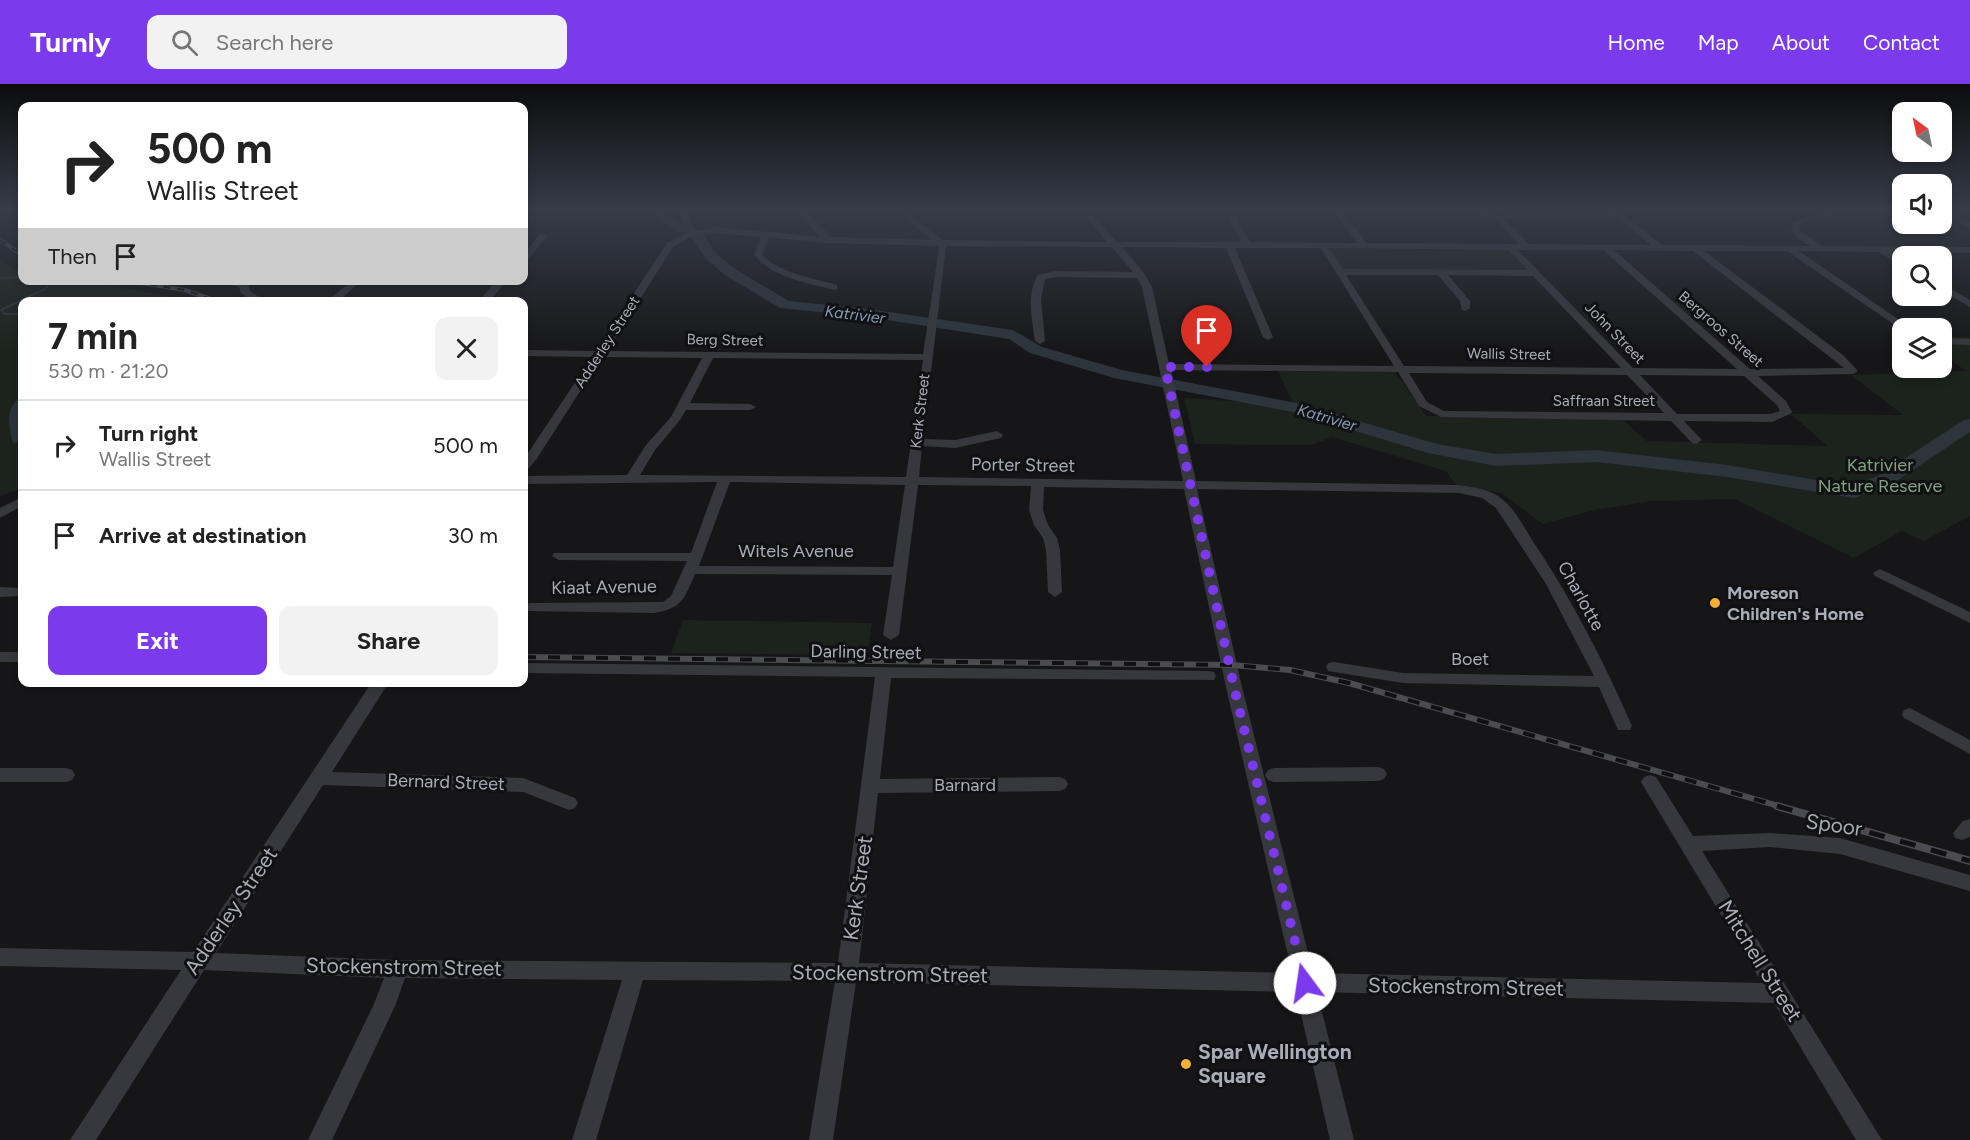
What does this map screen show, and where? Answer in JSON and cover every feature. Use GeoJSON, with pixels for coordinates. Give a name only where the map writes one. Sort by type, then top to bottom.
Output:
{"type":"FeatureCollection","features":[{"type":"Feature","properties":{"kind":"street","name":"Adderley Street"},"geometry":{"type":"LineString","coordinates":[[528,467],[662,257]]}},
{"type":"Feature","properties":{"kind":"street"},"geometry":{"type":"LineString","coordinates":[[760,257],[762,261],[776,268],[834,287]]}},
{"type":"Feature","properties":{"kind":"street","name":"Kerk Street"},"geometry":{"type":"LineString","coordinates":[[891,635],[942,257]]}},
{"type":"Feature","properties":{"kind":"street"},"geometry":{"type":"LineString","coordinates":[[1127,257],[1141,275],[1147,287],[1234,687],[1342,1140]]}},
{"type":"Feature","properties":{"kind":"street"},"geometry":{"type":"LineString","coordinates":[[1235,257],[1268,337]]}},
{"type":"Feature","properties":{"kind":"street"},"geometry":{"type":"LineString","coordinates":[[1331,257],[1399,368]]}},
{"type":"Feature","properties":{"kind":"street","name":"John Street"},"geometry":{"type":"LineString","coordinates":[[1521,257],[1696,440]]}},
{"type":"Feature","properties":{"kind":"street","name":"Bergroos Street"},"geometry":{"type":"LineString","coordinates":[[1617,257],[1782,403],[1786,412]]}},
{"type":"Feature","properties":{"kind":"street","name":"Wallis Street"},"geometry":{"type":"LineString","coordinates":[[1165,367],[1840,373],[1853,371],[1847,363],[1707,257]]}},
{"type":"Feature","properties":{"kind":"street"},"geometry":{"type":"LineString","coordinates":[[1801,257],[1892,319]]}},
{"type":"Feature","properties":{"kind":"street"},"geometry":{"type":"LineString","coordinates":[[1340,272],[1537,273]]}},
{"type":"Feature","properties":{"kind":"street"},"geometry":{"type":"LineString","coordinates":[[1441,273],[1465,301],[1465,308]]}},
{"type":"Feature","properties":{"kind":"street"},"geometry":{"type":"LineString","coordinates":[[1040,341],[1037,303],[1038,282],[1041,277],[1056,274],[1141,275]]}},
{"type":"Feature","properties":{"kind":"street"},"geometry":{"type":"LineString","coordinates":[[246,285],[244,291],[253,297]]}},
{"type":"Feature","properties":{"kind":"street"},"geometry":{"type":"LineString","coordinates":[[338,297],[352,285]]}},
{"type":"Feature","properties":{"kind":"street"},"geometry":{"type":"LineString","coordinates":[[488,297],[498,285]]}},
{"type":"Feature","properties":{"kind":"street"},"geometry":{"type":"LineString","coordinates":[[1952,293],[1970,304]]}},
{"type":"Feature","properties":{"kind":"street"},"geometry":{"type":"LineString","coordinates":[[1952,341],[1970,342]]}},
{"type":"Feature","properties":{"kind":"street","name":"Berg Street"},"geometry":{"type":"LineString","coordinates":[[528,353],[927,357]]}},
{"type":"Feature","properties":{"kind":"street"},"geometry":{"type":"LineString","coordinates":[[631,479],[650,448],[666,431],[682,406],[709,355]]}},
{"type":"Feature","properties":{"kind":"street","name":"Saffraan Street"},"geometry":{"type":"LineString","coordinates":[[1399,368],[1423,404],[1434,411],[1448,415],[1772,418],[1786,412]]}},
{"type":"Feature","properties":{"kind":"street"},"geometry":{"type":"LineString","coordinates":[[682,406],[750,407]]}},
{"type":"Feature","properties":{"kind":"street"},"geometry":{"type":"LineString","coordinates":[[916,442],[956,444],[997,435]]}},
{"type":"Feature","properties":{"kind":"street","name":"Porter Street"},"geometry":{"type":"LineString","coordinates":[[528,473],[556,478],[725,478],[1459,489],[1488,495]]}},
{"type":"Feature","properties":{"kind":"street"},"geometry":{"type":"LineString","coordinates":[[694,564],[725,478]]}},
{"type":"Feature","properties":{"kind":"street"},"geometry":{"type":"LineString","coordinates":[[1038,483],[1036,510],[1041,525],[1050,538],[1053,550],[1054,592]]}},
{"type":"Feature","properties":{"kind":"street","name":"Charlotte"},"geometry":{"type":"LineString","coordinates":[[1488,495],[1501,505],[1553,583],[1605,682],[1624,726]]}},
{"type":"Feature","properties":{"kind":"street"},"geometry":{"type":"LineString","coordinates":[[0,514],[18,503]]}},
{"type":"Feature","properties":{"kind":"street","name":"Witels Avenue"},"geometry":{"type":"LineString","coordinates":[[559,556],[694,564],[901,571]]}},
{"type":"Feature","properties":{"kind":"street","name":"Kiaat Avenue"},"geometry":{"type":"LineString","coordinates":[[530,608],[654,608],[667,606],[677,599],[694,564]]}},
{"type":"Feature","properties":{"kind":"street"},"geometry":{"type":"LineString","coordinates":[[1880,573],[1970,618]]}},
{"type":"Feature","properties":{"kind":"street"},"geometry":{"type":"LineString","coordinates":[[0,592],[18,592]]}},
{"type":"Feature","properties":{"kind":"street"},"geometry":{"type":"LineString","coordinates":[[0,657],[18,657]]}},
{"type":"Feature","properties":{"kind":"street","name":"Boet"},"geometry":{"type":"LineString","coordinates":[[1334,667],[1403,678],[1605,682]]}},
{"type":"Feature","properties":{"kind":"street","name":"Darling Street"},"geometry":{"type":"LineString","coordinates":[[528,668],[1208,676]]}},
{"type":"Feature","properties":{"kind":"street","name":"Kerk Street"},"geometry":{"type":"LineString","coordinates":[[821,1140],[847,972],[884,672]]}},
{"type":"Feature","properties":{"kind":"street","name":"Adderley Street"},"geometry":{"type":"LineString","coordinates":[[82,1140],[197,961],[240,901],[379,687]]}},
{"type":"Feature","properties":{"kind":"street"},"geometry":{"type":"LineString","coordinates":[[1910,714],[1970,748]]}},
{"type":"Feature","properties":{"kind":"street"},"geometry":{"type":"LineString","coordinates":[[1274,775],[1378,774]]}},
{"type":"Feature","properties":{"kind":"street"},"geometry":{"type":"LineString","coordinates":[[0,775],[66,775]]}},
{"type":"Feature","properties":{"kind":"street","name":"Bernard Street"},"geometry":{"type":"LineString","coordinates":[[318,778],[523,785],[569,803]]}},
{"type":"Feature","properties":{"kind":"street","name":"Mitchell Street"},"geometry":{"type":"LineString","coordinates":[[1650,782],[1870,1140]]}},
{"type":"Feature","properties":{"kind":"street","name":"Barnard"},"geometry":{"type":"LineString","coordinates":[[871,786],[1059,784]]}},
{"type":"Feature","properties":{"kind":"street","name":"Spoor"},"geometry":{"type":"LineString","coordinates":[[1688,844],[1770,840],[1840,846],[1970,882]]}},
{"type":"Feature","properties":{"kind":"street","name":"Stockenstrom Street"},"geometry":{"type":"LineString","coordinates":[[0,957],[197,961],[398,969],[847,972],[1779,993]]}},
{"type":"Feature","properties":{"kind":"street"},"geometry":{"type":"LineString","coordinates":[[320,1140],[384,1006],[398,969]]}},
{"type":"Feature","properties":{"kind":"street"},"geometry":{"type":"LineString","coordinates":[[584,1140],[635,971]]}},
{"type":"Feature","properties":{"kind":"green space"},"geometry":{"type":"Polygon","coordinates":[[[1335,257],[1517,257],[1529,269],[1528,271],[1343,269],[1335,257]]]}},
{"type":"Feature","properties":{"kind":"green space"},"geometry":{"type":"Polygon","coordinates":[[[0,260],[11,268],[18,269],[18,285],[106,285],[173,297],[18,297],[18,489],[0,496],[0,260]]]}},
{"type":"Feature","properties":{"kind":"green space","name":"Katrivier Nature Reserve"},"geometry":{"type":"Polygon","coordinates":[[[1952,337],[1970,337],[1970,516],[1924,541],[1902,531],[1854,558],[1735,499],[1651,501],[1594,510],[1543,524],[1501,493],[1455,484],[1446,471],[1332,437],[1312,445],[1195,444],[1184,398],[1294,405],[1278,371],[1395,372],[1426,416],[1623,420],[1647,441],[1827,446],[1791,414],[1903,415],[1851,375],[1892,374],[1892,378],[1952,378],[1952,371],[1966,371],[1952,361],[1952,337]]]}},
{"type":"Feature","properties":{"kind":"green space"},"geometry":{"type":"Polygon","coordinates":[[[683,620],[872,623],[867,655],[671,653],[683,620]]]}},
{"type":"Feature","properties":{"kind":"shaded area"},"geometry":{"type":"Polygon","coordinates":[[[17,400],[18,442],[13,443],[9,417],[17,400]]]}},
{"type":"Feature","properties":{"kind":"waterway","name":"Katrivier"},"geometry":{"type":"LineString","coordinates":[[713,257],[730,272],[785,305],[868,313],[1013,335],[1036,350],[1120,375],[1297,408],[1434,449],[1496,460],[1596,456],[1727,471],[1854,492],[1885,480],[1970,424]]}},
{"type":"Feature","properties":{"kind":"waterway"},"geometry":{"type":"LineString","coordinates":[[0,278],[18,277]]}},
{"type":"Feature","properties":{"kind":"waterway"},"geometry":{"type":"LineString","coordinates":[[28,297],[48,285]]}},
{"type":"Feature","properties":{"kind":"waterway"},"geometry":{"type":"LineString","coordinates":[[18,302],[1,310],[4,314],[18,314]]}},
{"type":"Feature","properties":{"kind":"railway"},"geometry":{"type":"LineString","coordinates":[[154,285],[185,290],[205,297]]}},
{"type":"Feature","properties":{"kind":"railway"},"geometry":{"type":"LineString","coordinates":[[528,657],[1232,665],[1290,670],[1349,683],[1782,807]]}},
{"type":"Feature","properties":{"kind":"railway"},"geometry":{"type":"LineString","coordinates":[[1777,806],[1970,861]]}},
{"type":"Feature","properties":{"kind":"place","name":"Moreson Children's Home"},"geometry":{"type":"Point","coordinates":[1715,603]}},
{"type":"Feature","properties":{"kind":"place","name":"Spar Wellington Square"},"geometry":{"type":"Point","coordinates":[1186,1064]}},
{"type":"Feature","properties":{"kind":"route"},"geometry":{"type":"LineString","coordinates":[[1207,367],[1165,367],[1198,530],[1276,869],[1305,983]]}}]}
